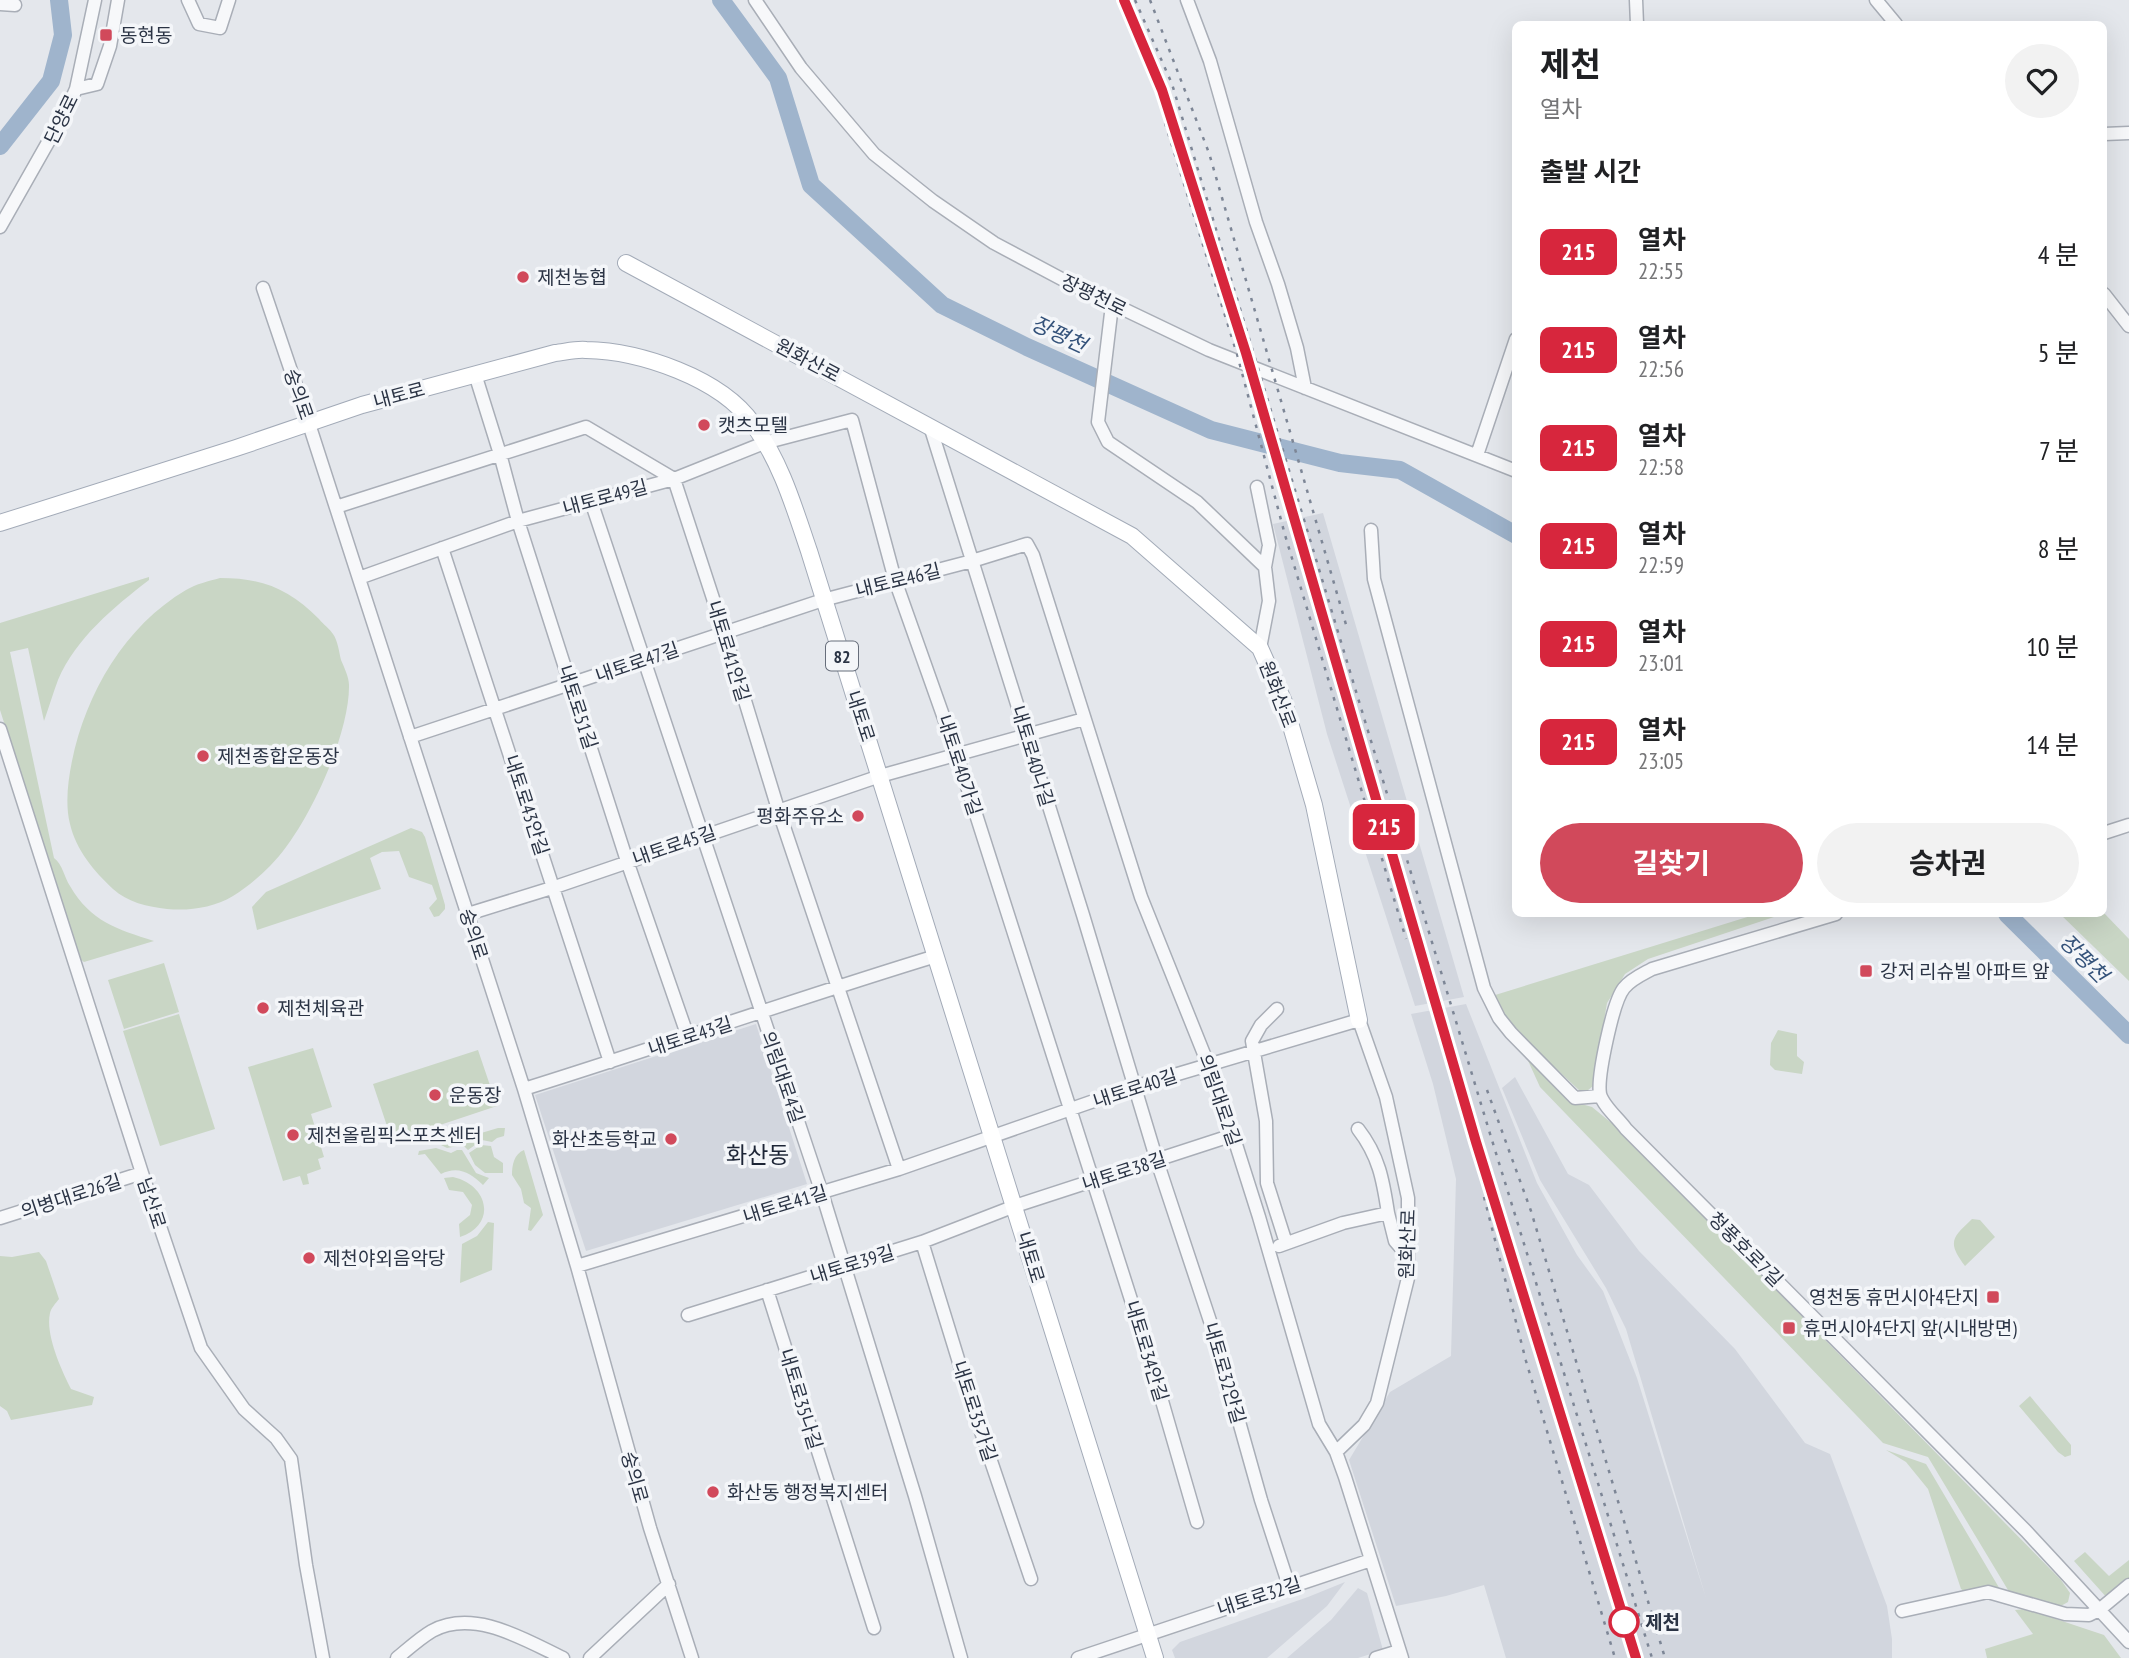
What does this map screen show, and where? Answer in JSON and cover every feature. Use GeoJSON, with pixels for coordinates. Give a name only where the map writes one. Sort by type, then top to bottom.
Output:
{"type":"FeatureCollection","features":[{"type":"Feature","properties":{"kind":"main road","name":"원화산로"},"geometry":{"type":"LineString","coordinates":[[626,263],[1132,536],[1260,648],[1284,702],[1314,805],[1359,1020]]}},
{"type":"Feature","properties":{"kind":"main road","name":"내토로"},"geometry":{"type":"LineString","coordinates":[[0,523],[362,405],[555,353],[585,349],[622,354],[665,366],[703,382],[727,398],[752,422],[787,486],[1156,1658]]}},
{"type":"Feature","properties":{"kind":"street","name":"단양로"},"geometry":{"type":"LineString","coordinates":[[0,227],[54,136],[76,89],[95,0]]}},
{"type":"Feature","properties":{"kind":"street"},"geometry":{"type":"LineString","coordinates":[[76,89],[97,84],[110,46],[118,0]]}},
{"type":"Feature","properties":{"kind":"street"},"geometry":{"type":"LineString","coordinates":[[188,0],[198,24],[220,28],[229,0]]}},
{"type":"Feature","properties":{"kind":"street","name":"장평천로"},"geometry":{"type":"LineString","coordinates":[[755,0],[802,68],[874,154],[933,201],[995,243],[1112,304],[1209,350],[1512,469]]}},
{"type":"Feature","properties":{"kind":"street"},"geometry":{"type":"LineString","coordinates":[[1187,0],[1210,61],[1255,222],[1278,284],[1297,348],[1305,388]]}},
{"type":"Feature","properties":{"kind":"street"},"geometry":{"type":"LineString","coordinates":[[1636,0],[1637,21]]}},
{"type":"Feature","properties":{"kind":"street"},"geometry":{"type":"LineString","coordinates":[[1876,0],[1894,21]]}},
{"type":"Feature","properties":{"kind":"street"},"geometry":{"type":"LineString","coordinates":[[0,4],[15,5]]}},
{"type":"Feature","properties":{"kind":"street"},"geometry":{"type":"LineString","coordinates":[[2107,134],[2129,133]]}},
{"type":"Feature","properties":{"kind":"street","name":"숭의로"},"geometry":{"type":"LineString","coordinates":[[263,288],[524,1089],[577,1266],[646,1515],[692,1658]]}},
{"type":"Feature","properties":{"kind":"street"},"geometry":{"type":"LineString","coordinates":[[2107,298],[2129,326]]}},
{"type":"Feature","properties":{"kind":"street"},"geometry":{"type":"LineString","coordinates":[[1112,304],[1098,422],[1108,442],[1197,502],[1265,567]]}},
{"type":"Feature","properties":{"kind":"street"},"geometry":{"type":"LineString","coordinates":[[1477,455],[1512,351]]}},
{"type":"Feature","properties":{"kind":"street","name":"내토로51길"},"geometry":{"type":"LineString","coordinates":[[475,374],[518,521],[627,861],[688,1037]]}},
{"type":"Feature","properties":{"kind":"street","name":"내토로49길"},"geometry":{"type":"LineString","coordinates":[[359,578],[518,521],[674,479],[765,443],[852,420]]}},
{"type":"Feature","properties":{"kind":"street","name":"내토로40가길"},"geometry":{"type":"LineString","coordinates":[[852,420],[895,580],[957,755],[1093,1181]]}},
{"type":"Feature","properties":{"kind":"street","name":"내토로40나길"},"geometry":{"type":"LineString","coordinates":[[930,426],[1157,1161]]}},
{"type":"Feature","properties":{"kind":"street"},"geometry":{"type":"LineString","coordinates":[[336,507],[586,427],[674,479]]}},
{"type":"Feature","properties":{"kind":"street","name":"내토로41안길"},"geometry":{"type":"LineString","coordinates":[[674,479],[778,809],[899,1169]]}},
{"type":"Feature","properties":{"kind":"street"},"geometry":{"type":"LineString","coordinates":[[1257,487],[1269,545],[1265,567],[1269,601],[1260,648]]}},
{"type":"Feature","properties":{"kind":"street","name":"의림대로4길"},"geometry":{"type":"LineString","coordinates":[[592,501],[822,1193],[915,1496],[961,1658]]}},
{"type":"Feature","properties":{"kind":"street"},"geometry":{"type":"LineString","coordinates":[[1371,530],[1374,579],[1484,988],[1499,1018],[1511,1033],[1575,1098],[1600,1096],[1600,1080],[1617,1002],[1625,988],[1636,978],[1652,969],[1826,917]]}},
{"type":"Feature","properties":{"kind":"street","name":"내토로46길"},"geometry":{"type":"LineString","coordinates":[[823,600],[1027,544]]}},
{"type":"Feature","properties":{"kind":"street","name":"의림대로2길"},"geometry":{"type":"LineString","coordinates":[[1027,544],[1033,555],[1141,897],[1208,1064],[1233,1135],[1319,1424],[1336,1452],[1400,1654]]}},
{"type":"Feature","properties":{"kind":"street","name":"내토로43안길"},"geometry":{"type":"LineString","coordinates":[[442,548],[610,1062]]}},
{"type":"Feature","properties":{"kind":"street","name":"내토로47길"},"geometry":{"type":"LineString","coordinates":[[410,737],[823,600]]}},
{"type":"Feature","properties":{"kind":"street","name":"내토로45길"},"geometry":{"type":"LineString","coordinates":[[468,914],[880,776],[1084,719]]}},
{"type":"Feature","properties":{"kind":"street","name":"남산로"},"geometry":{"type":"LineString","coordinates":[[0,729],[201,1348],[244,1409],[276,1438],[291,1459],[323,1658]]}},
{"type":"Feature","properties":{"kind":"street"},"geometry":{"type":"LineString","coordinates":[[2107,832],[2129,825]]}},
{"type":"Feature","properties":{"kind":"street","name":"내토로43길"},"geometry":{"type":"LineString","coordinates":[[524,1089],[936,956]]}},
{"type":"Feature","properties":{"kind":"street"},"geometry":{"type":"LineString","coordinates":[[1277,1009],[1254,1034],[1253,1051],[1267,1130],[1267,1182],[1286,1243]]}},
{"type":"Feature","properties":{"kind":"street","name":"내토로40길"},"geometry":{"type":"LineString","coordinates":[[992,1136],[1134,1087],[1359,1020]]}},
{"type":"Feature","properties":{"kind":"street","name":"원화산로"},"geometry":{"type":"LineString","coordinates":[[1336,1452],[1364,1424],[1377,1403],[1408,1279],[1408,1198],[1386,1097],[1359,1020]]}},
{"type":"Feature","properties":{"kind":"street","name":"청풍호로7길"},"geometry":{"type":"LineString","coordinates":[[1600,1096],[1626,1129],[1936,1439],[2129,1642]]}},
{"type":"Feature","properties":{"kind":"street"},"geometry":{"type":"LineString","coordinates":[[1358,1129],[1371,1146],[1378,1163],[1395,1241],[1408,1256]]}},
{"type":"Feature","properties":{"kind":"street","name":"내토로38길"},"geometry":{"type":"LineString","coordinates":[[1015,1206],[1233,1135]]}},
{"type":"Feature","properties":{"kind":"street","name":"내토로41길"},"geometry":{"type":"LineString","coordinates":[[577,1266],[899,1169],[992,1136]]}},
{"type":"Feature","properties":{"kind":"street","name":"내토로32안길"},"geometry":{"type":"LineString","coordinates":[[1157,1161],[1215,1336],[1261,1500],[1289,1586]]}},
{"type":"Feature","properties":{"kind":"street","name":"의병대로26길"},"geometry":{"type":"LineString","coordinates":[[0,1218],[142,1173]]}},
{"type":"Feature","properties":{"kind":"street","name":"내토로34안길"},"geometry":{"type":"LineString","coordinates":[[1093,1181],[1149,1356],[1197,1522]]}},
{"type":"Feature","properties":{"kind":"street","name":"내토로39길"},"geometry":{"type":"LineString","coordinates":[[688,1315],[922,1242],[1015,1206]]}},
{"type":"Feature","properties":{"kind":"street"},"geometry":{"type":"LineString","coordinates":[[1269,1250],[1343,1223],[1388,1213]]}},
{"type":"Feature","properties":{"kind":"street","name":"내토로35가길"},"geometry":{"type":"LineString","coordinates":[[922,1242],[970,1398],[1031,1579]]}},
{"type":"Feature","properties":{"kind":"street","name":"내토로35나길"},"geometry":{"type":"LineString","coordinates":[[767,1290],[874,1628]]}},
{"type":"Feature","properties":{"kind":"street","name":"내토로32길"},"geometry":{"type":"LineString","coordinates":[[1078,1658],[1371,1560]]}},
{"type":"Feature","properties":{"kind":"street"},"geometry":{"type":"LineString","coordinates":[[590,1658],[669,1584]]}},
{"type":"Feature","properties":{"kind":"street"},"geometry":{"type":"LineString","coordinates":[[1902,1611],[1988,1592],[2065,1614],[2089,1615],[2129,1585]]}},
{"type":"Feature","properties":{"kind":"street"},"geometry":{"type":"LineString","coordinates":[[397,1658],[430,1632],[447,1625],[462,1623],[477,1623],[508,1633],[563,1658]]}},
{"type":"Feature","properties":{"kind":"street"},"geometry":{"type":"LineString","coordinates":[[1376,1658],[1400,1654]]}},
{"type":"Feature","properties":{"kind":"shaded area"},"geometry":{"type":"Polygon","coordinates":[[[1323,513],[1464,997],[1415,1006],[1327,734],[1273,524],[1323,513]]]}},
{"type":"Feature","properties":{"kind":"shaded area"},"geometry":{"type":"Polygon","coordinates":[[[1466,1004],[1537,1183],[1577,1255],[1603,1291],[1637,1378],[1706,1598],[1626,1329],[1606,1288],[1540,1180],[1502,1088],[1515,1077],[1568,1174],[1589,1185],[1639,1251],[1735,1349],[1805,1443],[1830,1454],[1887,1606],[1892,1658],[1506,1658],[1484,1585],[1396,1606],[1349,1460],[1390,1392],[1451,1356],[1456,1179],[1433,1084],[1411,1014],[1466,1004]]]}},
{"type":"Feature","properties":{"kind":"shaded area","name":"화산초등학교"},"geometry":{"type":"Polygon","coordinates":[[[756,1024],[807,1184],[586,1251],[535,1095],[756,1024]]]}},
{"type":"Feature","properties":{"kind":"shaded area"},"geometry":{"type":"Polygon","coordinates":[[[1345,1582],[1327,1606],[1267,1658],[1175,1658],[1172,1650],[1180,1642],[1345,1582]]]}},
{"type":"Feature","properties":{"kind":"shaded area"},"geometry":{"type":"Polygon","coordinates":[[[1358,1588],[1367,1593],[1383,1650],[1358,1658],[1287,1658],[1331,1620],[1358,1588]]]}},
{"type":"Feature","properties":{"kind":"green space"},"geometry":{"type":"Polygon","coordinates":[[[149,577],[149,580],[97,624],[75,650],[58,680],[44,721],[28,648],[10,652],[54,858],[78,898],[96,916],[117,928],[154,941],[84,962],[80,959],[0,710],[0,623],[149,577]]]}},
{"type":"Feature","properties":{"kind":"green space","name":"제천종합운동장"},"geometry":{"type":"Polygon","coordinates":[[[220,578],[249,580],[274,587],[297,600],[332,632],[349,682],[347,706],[334,755],[311,807],[298,830],[270,866],[233,896],[217,903],[201,908],[153,907],[131,901],[119,894],[99,875],[81,851],[73,834],[68,809],[72,761],[78,736],[98,687],[127,642],[144,622],[164,605],[190,588],[220,578]]]}},
{"type":"Feature","properties":{"kind":"green space"},"geometry":{"type":"Polygon","coordinates":[[[411,828],[422,832],[425,837],[445,905],[439,916],[434,917],[429,908],[437,899],[432,885],[409,877],[399,851],[382,852],[370,858],[381,889],[257,930],[252,907],[266,892],[411,828]]]}},
{"type":"Feature","properties":{"kind":"green space"},"geometry":{"type":"Polygon","coordinates":[[[2107,916],[2129,939],[2129,981],[2063,917],[2107,916]]]}},
{"type":"Feature","properties":{"kind":"green space"},"geometry":{"type":"Polygon","coordinates":[[[1747,917],[1774,917],[1648,959],[1625,974],[1607,1003],[1593,1086],[1587,1091],[1580,1091],[1506,1022],[1492,996],[1747,917]]]}},
{"type":"Feature","properties":{"kind":"green space"},"geometry":{"type":"Polygon","coordinates":[[[164,963],[179,1012],[124,1029],[108,980],[164,963]]]}},
{"type":"Feature","properties":{"kind":"green space"},"geometry":{"type":"Polygon","coordinates":[[[179,1014],[215,1129],[160,1146],[123,1031],[179,1014]]]}},
{"type":"Feature","properties":{"kind":"green space"},"geometry":{"type":"Polygon","coordinates":[[[1778,1030],[1797,1034],[1797,1056],[1804,1062],[1802,1074],[1775,1070],[1770,1065],[1771,1043],[1778,1030]]]}},
{"type":"Feature","properties":{"kind":"green space","name":"제천올림픽스포츠센터"},"geometry":{"type":"Polygon","coordinates":[[[313,1048],[332,1107],[311,1114],[324,1157],[318,1159],[321,1169],[307,1174],[309,1184],[303,1185],[300,1176],[283,1181],[248,1067],[313,1048]]]}},
{"type":"Feature","properties":{"kind":"green space","name":"운동장"},"geometry":{"type":"Polygon","coordinates":[[[478,1050],[497,1106],[392,1141],[373,1084],[478,1050]]]}},
{"type":"Feature","properties":{"kind":"green space"},"geometry":{"type":"Polygon","coordinates":[[[1525,1054],[1578,1103],[1592,1107],[1614,1125],[2061,1580],[2070,1593],[2068,1602],[2059,1607],[2011,1595],[1928,1457],[1883,1443],[1540,1087],[1525,1054]]]}},
{"type":"Feature","properties":{"kind":"green space"},"geometry":{"type":"Polygon","coordinates":[[[505,1128],[504,1136],[492,1142],[482,1140],[468,1150],[463,1145],[447,1148],[441,1145],[505,1128]]]}},
{"type":"Feature","properties":{"kind":"green space"},"geometry":{"type":"Polygon","coordinates":[[[481,1145],[491,1146],[494,1157],[503,1163],[503,1173],[485,1173],[475,1165],[469,1153],[481,1145]]]}},
{"type":"Feature","properties":{"kind":"green space"},"geometry":{"type":"Polygon","coordinates":[[[436,1148],[451,1153],[462,1150],[476,1173],[489,1178],[483,1185],[459,1170],[441,1174],[425,1154],[418,1155],[419,1151],[436,1148]]]}},
{"type":"Feature","properties":{"kind":"green space"},"geometry":{"type":"Polygon","coordinates":[[[524,1150],[543,1215],[531,1231],[528,1230],[531,1208],[524,1203],[521,1189],[512,1175],[514,1160],[524,1150]]]}},
{"type":"Feature","properties":{"kind":"green space"},"geometry":{"type":"Polygon","coordinates":[[[453,1177],[474,1188],[481,1196],[484,1206],[480,1224],[460,1237],[459,1224],[470,1215],[472,1205],[463,1192],[449,1190],[444,1178],[453,1177]]]}},
{"type":"Feature","properties":{"kind":"green space"},"geometry":{"type":"Polygon","coordinates":[[[1972,1219],[1980,1220],[1995,1237],[1965,1266],[1956,1251],[1954,1241],[1972,1219]]]}},
{"type":"Feature","properties":{"kind":"green space"},"geometry":{"type":"Polygon","coordinates":[[[488,1222],[494,1223],[492,1270],[460,1283],[462,1244],[477,1236],[488,1222]]]}},
{"type":"Feature","properties":{"kind":"green space"},"geometry":{"type":"Polygon","coordinates":[[[39,1252],[46,1261],[59,1299],[51,1311],[49,1322],[59,1363],[71,1389],[94,1397],[92,1405],[11,1420],[7,1411],[0,1406],[0,1256],[12,1257],[39,1252]]]}},
{"type":"Feature","properties":{"kind":"green space"},"geometry":{"type":"Polygon","coordinates":[[[2030,1396],[2071,1445],[2071,1455],[2065,1457],[2058,1452],[2019,1406],[2030,1396]]]}},
{"type":"Feature","properties":{"kind":"green space"},"geometry":{"type":"Polygon","coordinates":[[[1886,1450],[1926,1464],[2001,1591],[1985,1588],[1964,1591],[1961,1589],[1928,1489],[1906,1462],[1886,1450]]]}},
{"type":"Feature","properties":{"kind":"green space"},"geometry":{"type":"Polygon","coordinates":[[[2085,1552],[2109,1576],[2129,1560],[2129,1582],[2108,1599],[2074,1561],[2085,1552]]]}},
{"type":"Feature","properties":{"kind":"green space"},"geometry":{"type":"Polygon","coordinates":[[[2026,1609],[2104,1635],[2121,1658],[1987,1658],[1985,1649],[2033,1634],[2015,1610],[2026,1609]]]}},
{"type":"Feature","properties":{"kind":"waterway"},"geometry":{"type":"LineString","coordinates":[[0,146],[51,81],[63,35],[59,0]]}},
{"type":"Feature","properties":{"kind":"waterway","name":"장평천"},"geometry":{"type":"LineString","coordinates":[[721,0],[778,78],[811,185],[942,305],[1027,347],[1211,430],[1340,463],[1400,470],[1512,533]]}},
{"type":"Feature","properties":{"kind":"waterway","name":"장평천"},"geometry":{"type":"LineString","coordinates":[[2010,917],[2129,1035]]}},
{"type":"Feature","properties":{"kind":"railway"},"geometry":{"type":"LineString","coordinates":[[1124,0],[1162,90],[1176,134]]}},
{"type":"Feature","properties":{"kind":"railway"},"geometry":{"type":"LineString","coordinates":[[1135,0],[1172,84],[1652,1658]]}},
{"type":"Feature","properties":{"kind":"railway"},"geometry":{"type":"LineString","coordinates":[[1150,0],[1209,153],[1347,628]]}},
{"type":"Feature","properties":{"kind":"railway"},"geometry":{"type":"LineString","coordinates":[[1165,123],[1237,354],[1285,535],[1406,939]]}},
{"type":"Feature","properties":{"kind":"railway"},"geometry":{"type":"LineString","coordinates":[[1314,589],[1477,1142],[1636,1658]]}},
{"type":"Feature","properties":{"kind":"railway"},"geometry":{"type":"LineString","coordinates":[[1487,1090],[1531,1211],[1665,1658]]}},
{"type":"Feature","properties":{"kind":"railway"},"geometry":{"type":"LineString","coordinates":[[1484,1197],[1526,1361],[1615,1658]]}},
{"type":"Feature","properties":{"kind":"train","name":"215"},"geometry":{"type":"LineString","coordinates":[[1124,0],[1162,90],[1246,353],[1476,1142],[1636,1658]]}},
{"type":"Feature","properties":{"kind":"place","name":"동현동"},"geometry":{"type":"Point","coordinates":[106,35]}},
{"type":"Feature","properties":{"kind":"place","name":"제천농협"},"geometry":{"type":"Point","coordinates":[523,277]}},
{"type":"Feature","properties":{"kind":"place","name":"캣츠모텔"},"geometry":{"type":"Point","coordinates":[704,425]}},
{"type":"Feature","properties":{"kind":"place","name":"제천종합운동장"},"geometry":{"type":"Point","coordinates":[203,756]}},
{"type":"Feature","properties":{"kind":"place","name":"평화주유소"},"geometry":{"type":"Point","coordinates":[858,816]}},
{"type":"Feature","properties":{"kind":"place","name":"강저 리슈빌 아파트 앞"},"geometry":{"type":"Point","coordinates":[1866,971]}},
{"type":"Feature","properties":{"kind":"place","name":"제천체육관"},"geometry":{"type":"Point","coordinates":[263,1008]}},
{"type":"Feature","properties":{"kind":"place","name":"운동장"},"geometry":{"type":"Point","coordinates":[435,1095]}},
{"type":"Feature","properties":{"kind":"place","name":"제천올림픽스포츠센터"},"geometry":{"type":"Point","coordinates":[293,1135]}},
{"type":"Feature","properties":{"kind":"place","name":"화산초등학교"},"geometry":{"type":"Point","coordinates":[671,1139]}},
{"type":"Feature","properties":{"kind":"place","name":"제천야외음악당"},"geometry":{"type":"Point","coordinates":[309,1258]}},
{"type":"Feature","properties":{"kind":"place","name":"영천동 휴먼시아4단지"},"geometry":{"type":"Point","coordinates":[1993,1297]}},
{"type":"Feature","properties":{"kind":"place","name":"휴먼시아4단지 앞(시내방면)"},"geometry":{"type":"Point","coordinates":[1789,1328]}},
{"type":"Feature","properties":{"kind":"place","name":"화산동 행정복지센터"},"geometry":{"type":"Point","coordinates":[713,1492]}},
{"type":"Feature","properties":{"kind":"place","name":"제천"},"geometry":{"type":"Point","coordinates":[1624,1622]}},
{"type":"Feature","properties":{"kind":"district","name":"화산동"},"geometry":{"type":"Point","coordinates":[758,1154]}}]}
